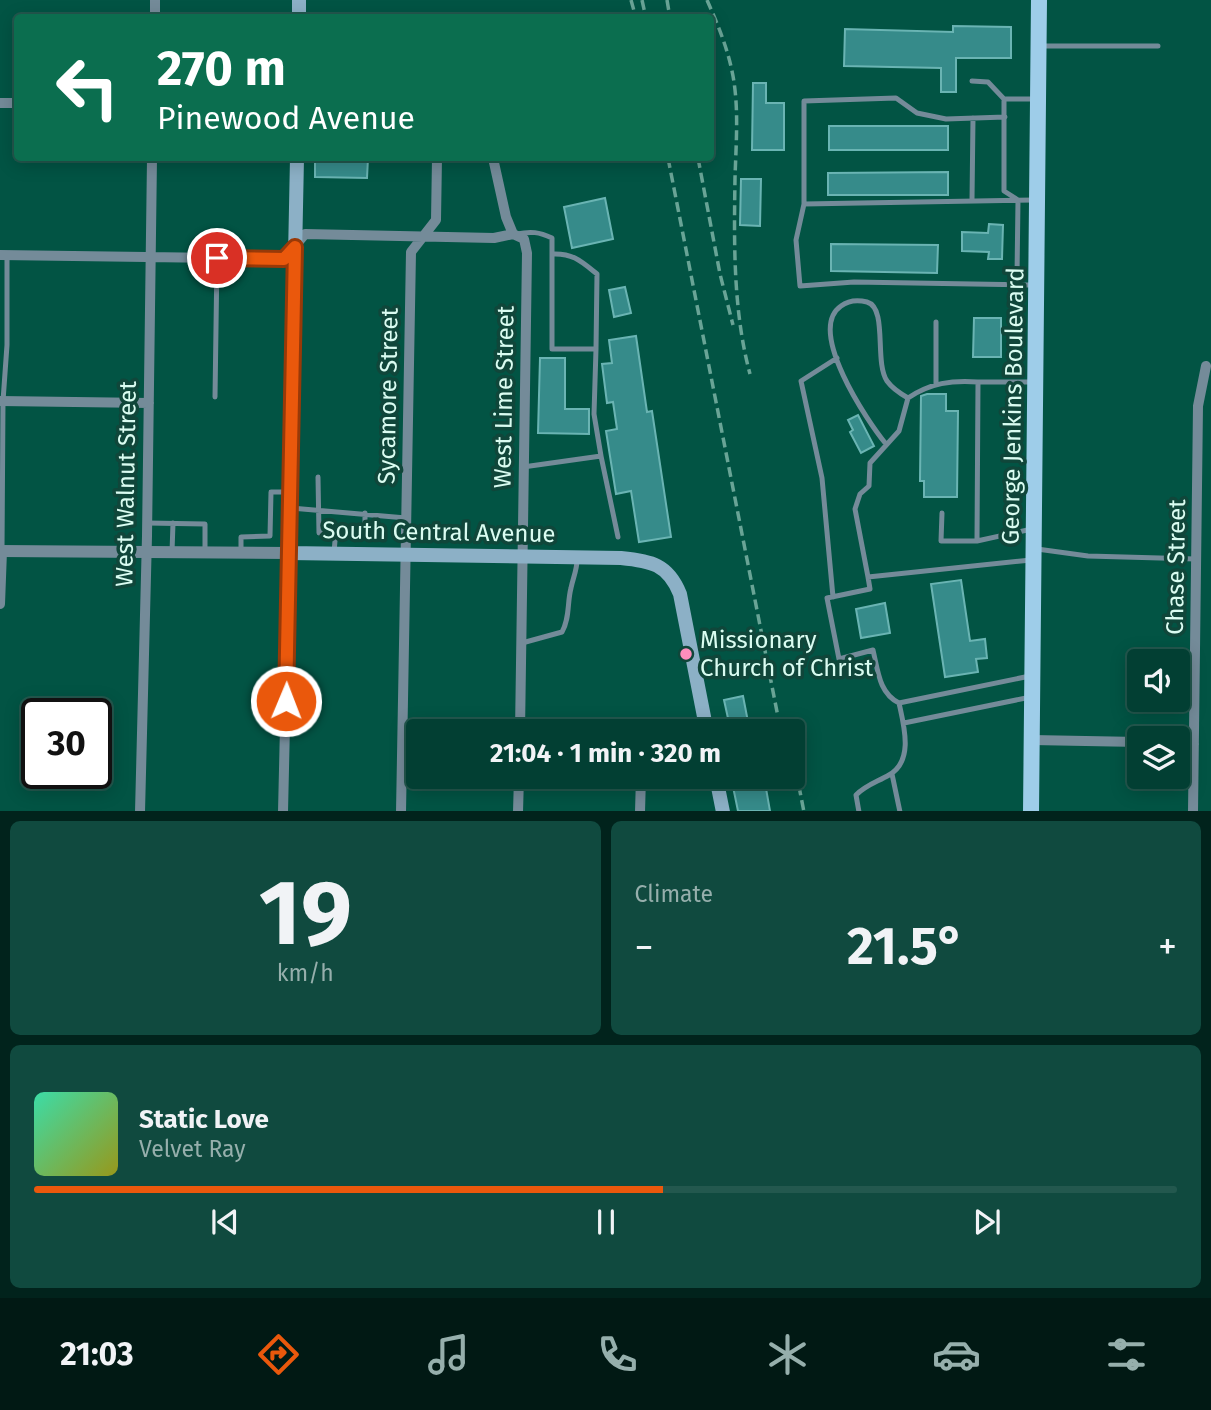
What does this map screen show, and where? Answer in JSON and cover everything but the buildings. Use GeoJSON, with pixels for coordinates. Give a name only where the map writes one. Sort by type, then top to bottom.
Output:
{"type":"FeatureCollection","features":[{"type":"Feature","properties":{"kind":"main road","name":"George Jenkins Boulevard"},"geometry":{"type":"LineString","coordinates":[[1031,811],[1039,0]]}},
{"type":"Feature","properties":{"kind":"main road"},"geometry":{"type":"LineString","coordinates":[[289,553],[297,161]]}},
{"type":"Feature","properties":{"kind":"main road","name":"South Central Avenue"},"geometry":{"type":"LineString","coordinates":[[289,553],[576,557],[643,560],[654,563],[676,583],[680,594],[704,719]]}},
{"type":"Feature","properties":{"kind":"main road"},"geometry":{"type":"LineString","coordinates":[[718,789],[723,811]]}},
{"type":"Feature","properties":{"kind":"street","name":"West Walnut Street"},"geometry":{"type":"LineString","coordinates":[[140,811],[152,161]]}},
{"type":"Feature","properties":{"kind":"street","name":"Sycamore Street"},"geometry":{"type":"LineString","coordinates":[[401,811],[411,252],[436,220],[437,161]]}},
{"type":"Feature","properties":{"kind":"street","name":"West Lime Street"},"geometry":{"type":"LineString","coordinates":[[495,161],[506,217],[515,234],[524,239],[527,253],[520,719]]}},
{"type":"Feature","properties":{"kind":"street"},"geometry":{"type":"LineString","coordinates":[[3,255],[284,259],[305,234],[494,238],[515,234]]}},
{"type":"Feature","properties":{"kind":"street","name":"Chase Street"},"geometry":{"type":"LineString","coordinates":[[1193,811],[1198,406],[1206,366]]}},
{"type":"Feature","properties":{"kind":"street"},"geometry":{"type":"LineString","coordinates":[[2,401],[149,403]]}},
{"type":"Feature","properties":{"kind":"street"},"geometry":{"type":"LineString","coordinates":[[0,604],[1,551]]}},
{"type":"Feature","properties":{"kind":"street","name":"South Central Avenue"},"geometry":{"type":"LineString","coordinates":[[1,551],[289,553]]}},
{"type":"Feature","properties":{"kind":"street"},"geometry":{"type":"LineString","coordinates":[[283,811],[289,553]]}},
{"type":"Feature","properties":{"kind":"street"},"geometry":{"type":"LineString","coordinates":[[1032,740],[1127,742]]}},
{"type":"Feature","properties":{"kind":"street"},"geometry":{"type":"LineString","coordinates":[[1190,744],[1194,744]]}},
{"type":"Feature","properties":{"kind":"street"},"geometry":{"type":"LineString","coordinates":[[519,789],[519,811]]}},
{"type":"Feature","properties":{"kind":"street"},"geometry":{"type":"LineString","coordinates":[[640,811],[641,789]]}},
{"type":"Feature","properties":{"kind":"lane"},"geometry":{"type":"LineString","coordinates":[[1039,46],[1158,46]]}},
{"type":"Feature","properties":{"kind":"lane"},"geometry":{"type":"LineString","coordinates":[[972,81],[988,82],[1004,99],[1004,191],[1018,200]]}},
{"type":"Feature","properties":{"kind":"lane"},"geometry":{"type":"LineString","coordinates":[[1004,117],[946,119],[917,113],[896,98],[804,101],[804,204],[796,240],[800,286],[854,282],[1037,284]]}},
{"type":"Feature","properties":{"kind":"lane"},"geometry":{"type":"LineString","coordinates":[[1004,99],[1039,99]]}},
{"type":"Feature","properties":{"kind":"lane"},"geometry":{"type":"LineString","coordinates":[[972,200],[973,118]]}},
{"type":"Feature","properties":{"kind":"lane"},"geometry":{"type":"LineString","coordinates":[[1016,352],[1018,200]]}},
{"type":"Feature","properties":{"kind":"lane"},"geometry":{"type":"LineString","coordinates":[[804,204],[1038,200]]}},
{"type":"Feature","properties":{"kind":"lane"},"geometry":{"type":"LineString","coordinates":[[515,234],[539,232],[552,238],[552,349],[596,349]]}},
{"type":"Feature","properties":{"kind":"lane"},"geometry":{"type":"LineString","coordinates":[[552,254],[567,253],[577,257],[597,274],[594,414],[618,537]]}},
{"type":"Feature","properties":{"kind":"lane"},"geometry":{"type":"LineString","coordinates":[[1,551],[2,401],[7,345],[3,255]]}},
{"type":"Feature","properties":{"kind":"lane"},"geometry":{"type":"LineString","coordinates":[[215,397],[217,258]]}},
{"type":"Feature","properties":{"kind":"lane"},"geometry":{"type":"LineString","coordinates":[[886,444],[869,423],[841,372],[832,342],[832,323],[836,309],[846,302],[870,303],[877,308],[879,354],[886,381],[908,398]]}},
{"type":"Feature","properties":{"kind":"lane"},"geometry":{"type":"LineString","coordinates":[[936,322],[936,384]]}},
{"type":"Feature","properties":{"kind":"lane"},"geometry":{"type":"LineString","coordinates":[[833,597],[822,478],[801,381],[837,358]]}},
{"type":"Feature","properties":{"kind":"lane"},"geometry":{"type":"LineString","coordinates":[[977,541],[978,382]]}},
{"type":"Feature","properties":{"kind":"lane"},"geometry":{"type":"LineString","coordinates":[[1032,676],[899,703],[889,698],[883,689],[873,650],[839,659],[827,598],[870,589],[855,509],[860,494],[869,486],[870,463],[899,431],[908,398],[936,384],[1036,382]]}},
{"type":"Feature","properties":{"kind":"lane"},"geometry":{"type":"LineString","coordinates":[[523,467],[601,456]]}},
{"type":"Feature","properties":{"kind":"lane"},"geometry":{"type":"LineString","coordinates":[[318,477],[318,533],[335,531],[365,534]]}},
{"type":"Feature","properties":{"kind":"lane"},"geometry":{"type":"LineString","coordinates":[[241,553],[241,537],[270,536],[271,492],[291,492]]}},
{"type":"Feature","properties":{"kind":"lane"},"geometry":{"type":"LineString","coordinates":[[291,508],[406,518]]}},
{"type":"Feature","properties":{"kind":"lane"},"geometry":{"type":"LineString","coordinates":[[365,513],[366,554]]}},
{"type":"Feature","properties":{"kind":"lane"},"geometry":{"type":"LineString","coordinates":[[942,513],[941,541],[977,541],[1034,528]]}},
{"type":"Feature","properties":{"kind":"lane"},"geometry":{"type":"LineString","coordinates":[[147,523],[205,524],[205,552]]}},
{"type":"Feature","properties":{"kind":"lane"},"geometry":{"type":"LineString","coordinates":[[172,552],[173,523]]}},
{"type":"Feature","properties":{"kind":"lane"},"geometry":{"type":"LineString","coordinates":[[334,554],[335,531]]}},
{"type":"Feature","properties":{"kind":"lane"},"geometry":{"type":"LineString","coordinates":[[868,577],[1034,554],[1196,559]]}},
{"type":"Feature","properties":{"kind":"lane"},"geometry":{"type":"LineString","coordinates":[[522,643],[562,632],[567,624],[570,589],[577,569],[576,557]]}},
{"type":"Feature","properties":{"kind":"lane"},"geometry":{"type":"LineString","coordinates":[[904,723],[1032,697]]}},
{"type":"Feature","properties":{"kind":"lane"},"geometry":{"type":"LineString","coordinates":[[859,811],[856,795],[864,787],[892,774],[902,764],[905,751],[904,723],[899,703]]}},
{"type":"Feature","properties":{"kind":"lane"},"geometry":{"type":"LineString","coordinates":[[892,774],[900,811]]}},
{"type":"Feature","properties":{"kind":"railway"},"geometry":{"type":"LineString","coordinates":[[631,0],[635,14]]}},
{"type":"Feature","properties":{"kind":"railway"},"geometry":{"type":"LineString","coordinates":[[642,0],[645,14]]}},
{"type":"Feature","properties":{"kind":"railway"},"geometry":{"type":"LineString","coordinates":[[667,0],[669,14]]}},
{"type":"Feature","properties":{"kind":"railway"},"geometry":{"type":"LineString","coordinates":[[707,0],[713,14]]}},
{"type":"Feature","properties":{"kind":"railway"},"geometry":{"type":"LineString","coordinates":[[714,16],[731,66],[735,88],[736,277],[740,326],[750,374]]}},
{"type":"Feature","properties":{"kind":"railway"},"geometry":{"type":"LineString","coordinates":[[669,161],[778,719]]}},
{"type":"Feature","properties":{"kind":"railway"},"geometry":{"type":"LineString","coordinates":[[699,161],[720,274],[733,325]]}},
{"type":"Feature","properties":{"kind":"railway"},"geometry":{"type":"LineString","coordinates":[[799,789],[804,811]]}},
{"type":"Feature","properties":{"kind":"place","name":"Missionary Church of Christ"},"geometry":{"type":"Point","coordinates":[686,654]}},
{"type":"Feature","properties":{"kind":"route"},"geometry":{"type":"LineString","coordinates":[[217,258],[284,259],[295,247],[286,701]]}}]}
